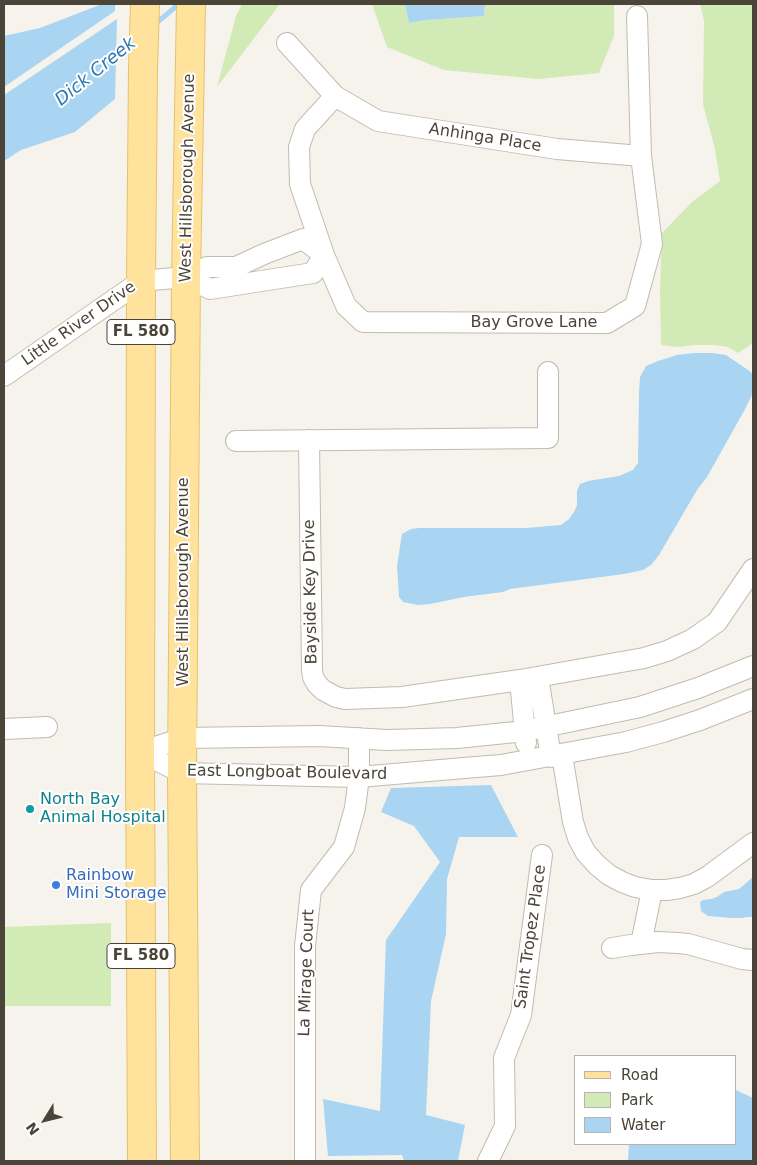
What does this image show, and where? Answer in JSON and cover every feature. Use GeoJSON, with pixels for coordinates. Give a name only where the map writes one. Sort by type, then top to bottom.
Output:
{"type":"FeatureCollection","features":[{"type":"Feature","properties":{"kind":"main road","name":"FL 580"},"geometry":{"type":"LineString","coordinates":[[142,1161],[140,752],[141,281],[145,4]]}},
{"type":"Feature","properties":{"kind":"main road","name":"West Hillsborough Avenue"},"geometry":{"type":"LineString","coordinates":[[185,1161],[182,773],[190,4]]}},
{"type":"Feature","properties":{"kind":"street","name":"Bay Grove Lane"},"geometry":{"type":"LineString","coordinates":[[186,277],[207,267],[236,267],[303,239],[324,255],[346,306],[363,322],[607,323],[635,306],[652,244],[641,156],[637,16]]}},
{"type":"Feature","properties":{"kind":"street","name":"Anhinga Place"},"geometry":{"type":"LineString","coordinates":[[287,43],[335,96],[378,121],[557,149],[641,156]]}},
{"type":"Feature","properties":{"kind":"street"},"geometry":{"type":"LineString","coordinates":[[186,277],[210,289],[313,273],[324,255],[300,184],[300,147],[305,129],[335,96]]}},
{"type":"Feature","properties":{"kind":"street"},"geometry":{"type":"LineString","coordinates":[[281,248],[287,277]]}},
{"type":"Feature","properties":{"kind":"street","name":"Little River Drive"},"geometry":{"type":"LineString","coordinates":[[4,376],[141,281],[186,277]]}},
{"type":"Feature","properties":{"kind":"street"},"geometry":{"type":"LineString","coordinates":[[236,441],[548,438],[548,372]]}},
{"type":"Feature","properties":{"kind":"street","name":"Bayside Key Drive"},"geometry":{"type":"LineString","coordinates":[[309,440],[312,670],[317,684],[323,690],[336,697],[345,699],[402,698],[644,658],[667,651],[693,639],[717,622],[753,568]]}},
{"type":"Feature","properties":{"kind":"street","name":"East Longboat Boulevard"},"geometry":{"type":"LineString","coordinates":[[140,752],[183,738],[319,736],[387,740],[457,738],[525,731],[640,707],[698,688],[753,666]]}},
{"type":"Feature","properties":{"kind":"street"},"geometry":{"type":"LineString","coordinates":[[529,678],[556,756],[578,838],[586,852],[609,875],[635,887],[652,890],[673,889],[694,884],[707,877],[753,843]]}},
{"type":"Feature","properties":{"kind":"street"},"geometry":{"type":"LineString","coordinates":[[528,760],[525,731],[529,678]]}},
{"type":"Feature","properties":{"kind":"street","name":"East Longboat Boulevard"},"geometry":{"type":"LineString","coordinates":[[140,752],[182,773],[359,777],[501,765],[626,742],[700,720],[753,699]]}},
{"type":"Feature","properties":{"kind":"street"},"geometry":{"type":"LineString","coordinates":[[4,729],[47,727]]}},
{"type":"Feature","properties":{"kind":"street","name":"La Mirage Court"},"geometry":{"type":"LineString","coordinates":[[305,1161],[305,946],[311,890],[344,847],[355,808],[359,777],[359,738]]}},
{"type":"Feature","properties":{"kind":"street","name":"Saint Tropez Place"},"geometry":{"type":"LineString","coordinates":[[488,1161],[505,1126],[504,1058],[521,1015],[542,855]]}},
{"type":"Feature","properties":{"kind":"street"},"geometry":{"type":"LineString","coordinates":[[641,944],[652,890]]}},
{"type":"Feature","properties":{"kind":"street"},"geometry":{"type":"LineString","coordinates":[[612,948],[658,942],[683,944],[753,960]]}},
{"type":"Feature","properties":{"kind":"green space"},"geometry":{"type":"Polygon","coordinates":[[[242,4],[280,4],[217,87],[236,16],[242,4]]]}},
{"type":"Feature","properties":{"kind":"green space"},"geometry":{"type":"Polygon","coordinates":[[[372,4],[405,4],[409,23],[484,16],[485,4],[614,4],[614,36],[599,73],[538,79],[444,70],[387,47],[372,4]]]}},
{"type":"Feature","properties":{"kind":"green space"},"geometry":{"type":"Polygon","coordinates":[[[700,4],[753,4],[753,343],[738,353],[728,347],[714,345],[678,347],[661,345],[662,233],[692,202],[720,181],[715,149],[703,104],[704,21],[700,4]]]}},
{"type":"Feature","properties":{"kind":"green space"},"geometry":{"type":"Polygon","coordinates":[[[111,923],[111,1006],[4,1006],[4,927],[111,923]]]}},
{"type":"Feature","properties":{"kind":"water"},"geometry":{"type":"Polygon","coordinates":[[[102,4],[115,4],[115,11],[4,87],[4,36],[40,28],[102,4]]]}},
{"type":"Feature","properties":{"kind":"water"},"geometry":{"type":"Polygon","coordinates":[[[405,4],[485,4],[484,16],[409,23],[405,4]]]}},
{"type":"Feature","properties":{"kind":"water"},"geometry":{"type":"Polygon","coordinates":[[[117,19],[115,99],[75,132],[21,150],[4,161],[4,95],[117,19]]]}},
{"type":"Feature","properties":{"kind":"water"},"geometry":{"type":"Polygon","coordinates":[[[694,353],[726,355],[751,372],[753,376],[753,390],[744,411],[707,477],[651,565],[643,570],[624,574],[510,589],[503,592],[430,604],[418,605],[403,602],[399,597],[397,566],[402,534],[411,529],[419,528],[526,528],[561,525],[574,512],[580,484],[619,476],[633,470],[638,463],[640,377],[646,366],[677,355],[694,353]]]}},
{"type":"Feature","properties":{"kind":"water"},"geometry":{"type":"Polygon","coordinates":[[[491,785],[518,837],[459,837],[447,879],[446,934],[431,1001],[426,1115],[465,1125],[458,1161],[404,1161],[402,1155],[328,1156],[323,1099],[380,1111],[386,940],[440,862],[414,826],[381,812],[391,788],[491,785]]]}},
{"type":"Feature","properties":{"kind":"water"},"geometry":{"type":"Polygon","coordinates":[[[753,877],[753,917],[708,916],[701,911],[700,902],[703,900],[717,897],[724,892],[739,889],[753,877]]]}},
{"type":"Feature","properties":{"kind":"water"},"geometry":{"type":"Polygon","coordinates":[[[737,1090],[753,1098],[753,1161],[628,1161],[629,1145],[737,1145],[737,1090]]]}},
{"type":"Feature","properties":{"kind":"waterway","name":"Dick Creek"},"geometry":{"type":"LineString","coordinates":[[154,25],[179,4]]}},
{"type":"Feature","properties":{"kind":"waterway","name":"Dick Creek"},"geometry":{"type":"LineString","coordinates":[[111,62],[135,41]]}},
{"type":"Feature","properties":{"kind":"place","name":"North Bay Animal Hospital"},"geometry":{"type":"Point","coordinates":[30,809]}},
{"type":"Feature","properties":{"kind":"place","name":"Rainbow Mini Storage"},"geometry":{"type":"Point","coordinates":[56,885]}}]}
